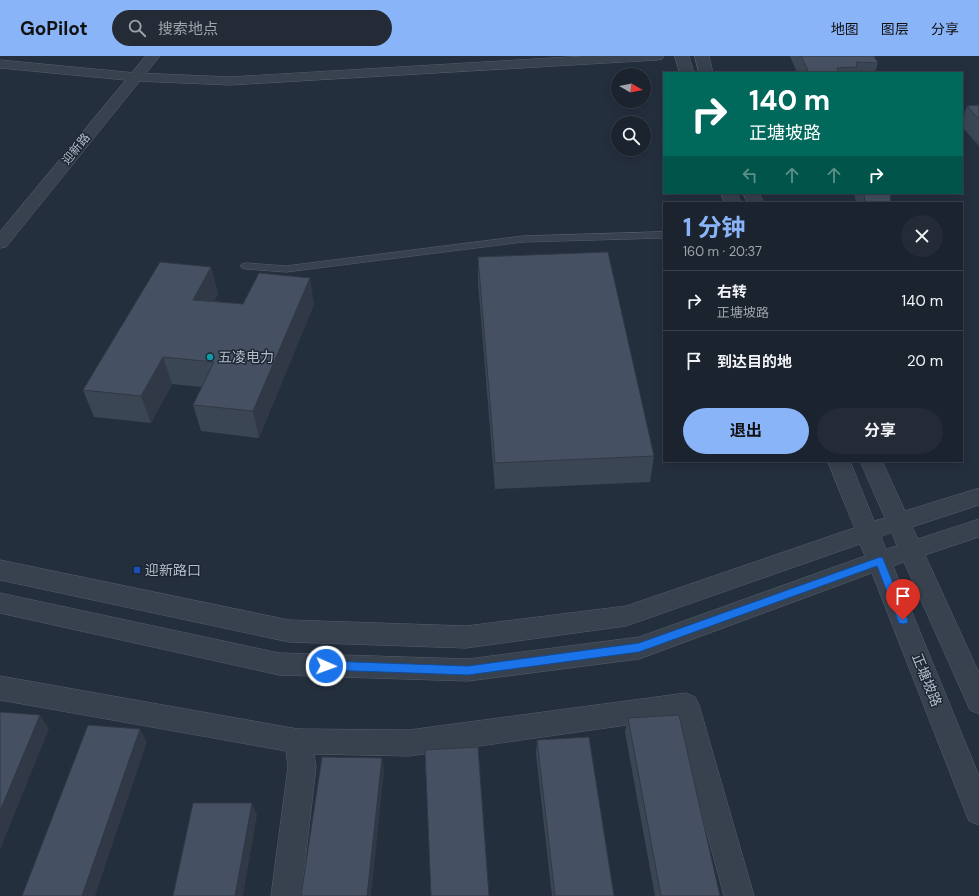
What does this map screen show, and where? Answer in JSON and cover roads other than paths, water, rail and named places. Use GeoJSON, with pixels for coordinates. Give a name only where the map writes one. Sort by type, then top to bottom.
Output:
{"type":"FeatureCollection","features":[{"type":"Feature","properties":{"kind":"street","name":"迎新路"},"geometry":{"type":"LineString","coordinates":[[0,243],[153,56]]}},
{"type":"Feature","properties":{"kind":"street"},"geometry":{"type":"LineString","coordinates":[[0,64],[136,77],[230,81],[657,56]]}},
{"type":"Feature","properties":{"kind":"street"},"geometry":{"type":"LineString","coordinates":[[682,56],[687,72]]}},
{"type":"Feature","properties":{"kind":"street"},"geometry":{"type":"LineString","coordinates":[[702,56],[706,72]]}},
{"type":"Feature","properties":{"kind":"street","name":"正塘坡路"},"geometry":{"type":"LineString","coordinates":[[838,462],[880,561],[979,811]]}},
{"type":"Feature","properties":{"kind":"street"},"geometry":{"type":"LineString","coordinates":[[871,462],[979,702]]}},
{"type":"Feature","properties":{"kind":"street"},"geometry":{"type":"LineString","coordinates":[[0,570],[289,631],[466,637],[626,616],[868,532],[979,496]]}},
{"type":"Feature","properties":{"kind":"street"},"geometry":{"type":"LineString","coordinates":[[0,603],[279,664],[468,670],[639,648],[880,561],[979,528]]}},
{"type":"Feature","properties":{"kind":"street"},"geometry":{"type":"LineString","coordinates":[[0,688],[298,741],[409,743],[686,705],[739,896]]}},
{"type":"Feature","properties":{"kind":"street"},"geometry":{"type":"LineString","coordinates":[[286,896],[302,767],[298,741]]}},
{"type":"Feature","properties":{"kind":"lane"},"geometry":{"type":"LineString","coordinates":[[246,266],[286,269],[523,239],[663,236]]}},
{"type":"Feature","properties":{"kind":"place","name":"五凌电力"},"geometry":{"type":"Point","coordinates":[210,357]}},
{"type":"Feature","properties":{"kind":"place","name":"迎新路口"},"geometry":{"type":"Point","coordinates":[137,570]}}]}
